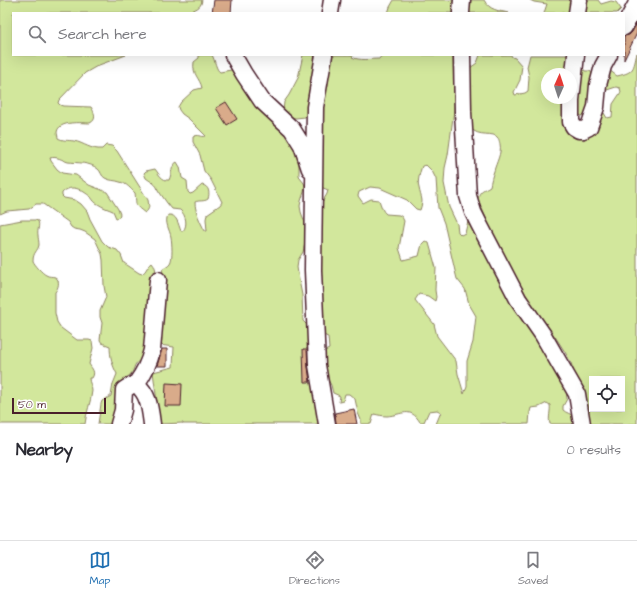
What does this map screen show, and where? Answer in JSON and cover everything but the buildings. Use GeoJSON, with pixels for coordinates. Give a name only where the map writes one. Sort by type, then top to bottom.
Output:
{"type":"FeatureCollection","features":[{"type":"Feature","properties":{"kind":"street"},"geometry":{"type":"LineString","coordinates":[[330,12],[332,0]]}},
{"type":"Feature","properties":{"kind":"street"},"geometry":{"type":"LineString","coordinates":[[461,12],[462,0]]}},
{"type":"Feature","properties":{"kind":"street"},"geometry":{"type":"LineString","coordinates":[[577,12],[578,0]]}},
{"type":"Feature","properties":{"kind":"street"},"geometry":{"type":"LineString","coordinates":[[625,25],[637,3]]}},
{"type":"Feature","properties":{"kind":"street"},"geometry":{"type":"LineString","coordinates":[[234,56],[262,100],[292,129],[302,145],[314,180]]}},
{"type":"Feature","properties":{"kind":"street"},"geometry":{"type":"LineString","coordinates":[[324,56],[315,108],[313,270],[317,365],[327,424]]}},
{"type":"Feature","properties":{"kind":"street"},"geometry":{"type":"LineString","coordinates":[[462,56],[463,112],[468,196],[473,212],[518,299],[543,335],[577,394],[582,424]]}},
{"type":"Feature","properties":{"kind":"street"},"geometry":{"type":"LineString","coordinates":[[576,56],[571,100],[571,122],[574,127],[579,130],[589,128],[593,118],[596,107],[598,85],[609,56]]}},
{"type":"Feature","properties":{"kind":"street"},"geometry":{"type":"LineString","coordinates":[[120,424],[123,410],[124,390],[136,384],[150,361],[158,280]]}},
{"type":"Feature","properties":{"kind":"street"},"geometry":{"type":"LineString","coordinates":[[136,384],[143,389],[148,400],[152,424]]}},
{"type":"Feature","properties":{"kind":"green space"},"geometry":{"type":"Polygon","coordinates":[[[0,0],[202,0],[199,7],[191,12],[12,12],[12,56],[123,56],[99,65],[85,73],[59,100],[58,103],[63,106],[91,107],[95,116],[94,120],[90,123],[66,124],[59,128],[57,133],[58,138],[60,139],[78,142],[98,149],[102,149],[106,145],[112,146],[117,151],[148,200],[148,210],[145,213],[137,206],[135,193],[128,186],[105,178],[95,167],[83,163],[68,162],[57,158],[50,158],[57,169],[62,173],[76,175],[89,185],[107,192],[118,209],[120,214],[119,217],[116,218],[113,211],[96,203],[91,197],[81,190],[69,188],[62,193],[64,198],[75,200],[87,211],[102,241],[108,247],[117,250],[124,263],[139,273],[144,273],[152,262],[156,275],[164,277],[162,269],[170,263],[172,255],[171,237],[167,221],[168,215],[175,218],[181,231],[185,229],[186,220],[180,210],[172,209],[154,183],[146,178],[144,173],[155,169],[159,175],[169,180],[173,167],[177,162],[180,167],[182,178],[187,181],[188,192],[190,194],[202,185],[208,188],[208,199],[195,202],[200,220],[205,231],[207,231],[207,214],[222,202],[211,180],[204,171],[200,155],[193,142],[193,137],[195,136],[206,136],[182,114],[178,107],[181,102],[194,90],[202,88],[194,70],[194,62],[199,58],[199,56],[212,56],[217,69],[220,72],[237,67],[287,128],[299,158],[299,175],[305,186],[300,206],[307,234],[303,252],[298,260],[297,267],[302,295],[303,321],[309,327],[309,349],[307,351],[308,380],[313,384],[325,424],[160,424],[153,372],[173,367],[174,347],[159,345],[143,360],[137,362],[132,373],[123,381],[128,424],[98,424],[102,401],[111,396],[113,384],[117,374],[110,353],[110,346],[102,343],[100,340],[102,323],[100,311],[106,297],[102,254],[95,239],[85,232],[71,227],[68,222],[43,204],[36,204],[29,209],[7,211],[0,214],[0,0]]]}},
{"type":"Feature","properties":{"kind":"green space"},"geometry":{"type":"Polygon","coordinates":[[[394,0],[453,0],[452,12],[388,12],[394,0]]]}},
{"type":"Feature","properties":{"kind":"green space"},"geometry":{"type":"Polygon","coordinates":[[[467,0],[484,0],[491,8],[504,12],[465,12],[467,0]]]}},
{"type":"Feature","properties":{"kind":"green space"},"geometry":{"type":"Polygon","coordinates":[[[530,0],[598,0],[601,4],[611,1],[616,2],[621,9],[618,12],[544,12],[547,4],[530,0]]]}},
{"type":"Feature","properties":{"kind":"green space"},"geometry":{"type":"Polygon","coordinates":[[[637,53],[637,424],[587,424],[586,398],[571,363],[556,338],[529,301],[523,289],[512,274],[499,250],[478,199],[481,192],[490,186],[500,154],[500,144],[499,139],[496,136],[478,133],[471,128],[470,68],[477,63],[480,56],[512,56],[515,58],[522,66],[520,80],[514,92],[515,95],[528,91],[529,77],[527,67],[530,56],[582,56],[582,67],[585,71],[590,71],[594,77],[589,97],[590,106],[587,112],[582,116],[577,114],[576,104],[577,104],[577,68],[541,68],[541,104],[568,104],[570,130],[584,140],[600,115],[604,113],[607,118],[612,117],[613,104],[621,92],[620,88],[616,87],[607,90],[604,87],[609,70],[617,76],[627,73],[632,69],[637,53]]]}},
{"type":"Feature","properties":{"kind":"green space"},"geometry":{"type":"Polygon","coordinates":[[[303,56],[317,56],[308,98],[309,113],[305,117],[288,117],[283,111],[284,102],[298,78],[303,56]]]}},
{"type":"Feature","properties":{"kind":"green space"},"geometry":{"type":"Polygon","coordinates":[[[330,56],[353,56],[352,57],[365,60],[379,59],[381,56],[453,56],[454,110],[444,183],[449,207],[457,224],[458,232],[461,235],[465,233],[470,218],[566,390],[567,399],[563,406],[563,410],[574,417],[574,424],[550,424],[550,405],[547,403],[539,407],[531,408],[529,424],[436,424],[441,412],[437,410],[429,411],[424,422],[420,422],[413,414],[405,413],[387,416],[374,414],[371,424],[361,424],[355,399],[349,394],[345,394],[343,401],[339,402],[340,396],[333,393],[331,385],[325,375],[323,359],[325,351],[329,349],[328,337],[321,334],[320,323],[324,321],[320,306],[320,206],[328,190],[321,187],[319,132],[330,56]],[[426,165],[422,166],[418,183],[422,201],[420,210],[416,209],[407,200],[380,188],[370,187],[359,192],[358,196],[363,203],[371,199],[379,200],[386,214],[399,215],[402,217],[404,221],[399,248],[403,260],[419,256],[422,244],[425,241],[429,243],[436,268],[436,297],[435,301],[428,296],[419,294],[415,300],[434,324],[437,336],[456,361],[464,394],[467,387],[467,361],[473,342],[476,316],[469,304],[465,289],[457,279],[444,223],[438,208],[436,179],[432,171],[426,165]]]}},
{"type":"Feature","properties":{"kind":"green space"},"geometry":{"type":"Polygon","coordinates":[[[22,220],[38,221],[39,245],[33,261],[44,274],[55,277],[58,280],[58,287],[55,292],[55,313],[57,322],[61,328],[77,340],[92,341],[93,348],[89,364],[94,374],[92,378],[89,378],[92,391],[85,424],[0,424],[0,224],[22,220]]]}}]}
